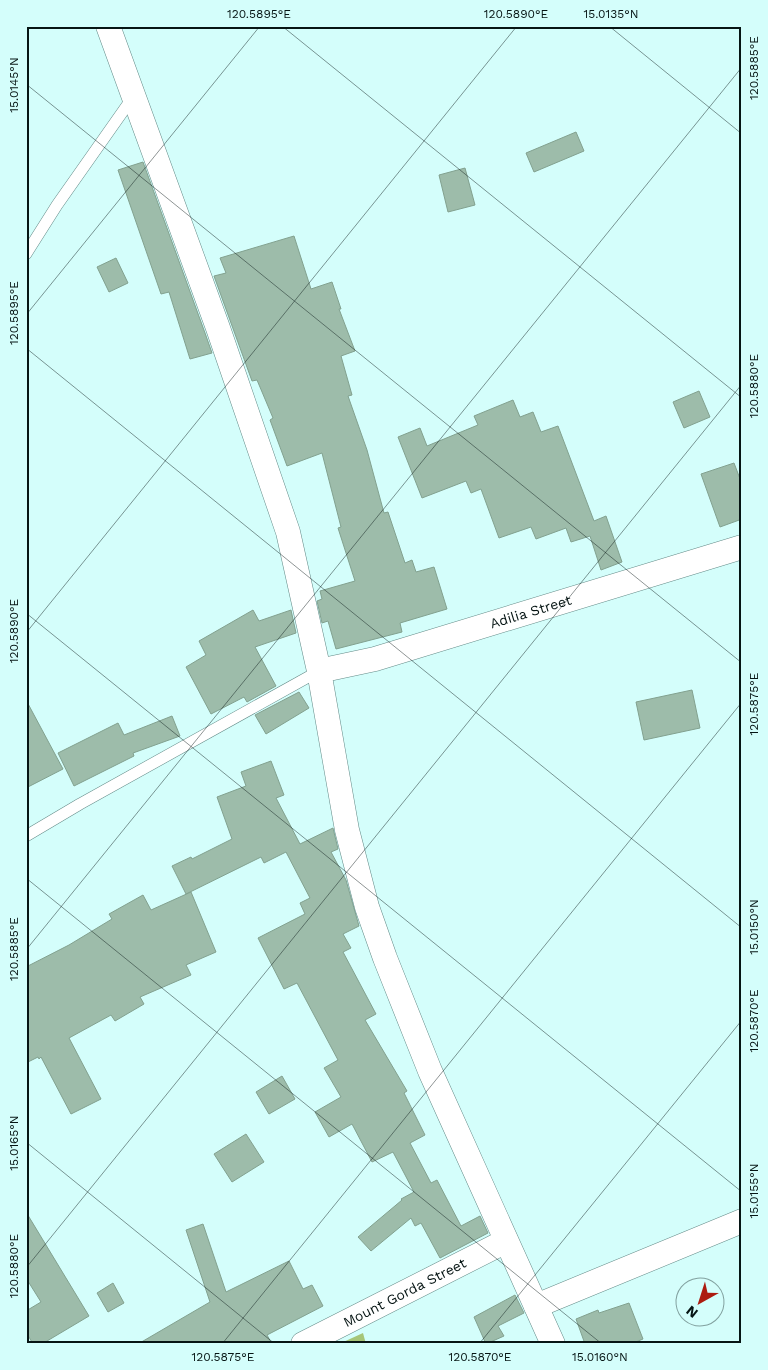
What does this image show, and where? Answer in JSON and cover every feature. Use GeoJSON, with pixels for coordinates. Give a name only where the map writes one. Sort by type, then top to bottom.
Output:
{"type":"FeatureCollection","features":[{"type":"Feature","properties":{"kind":"street"},"geometry":{"type":"LineString","coordinates":[[108,26],[185,234],[288,532],[320,671],[347,830],[367,907],[430,1071],[553,1344]]}},
{"type":"Feature","properties":{"kind":"street","name":"Adilia Street"},"geometry":{"type":"LineString","coordinates":[[320,671],[375,659],[742,547]]}},
{"type":"Feature","properties":{"kind":"street"},"geometry":{"type":"LineString","coordinates":[[536,1306],[742,1221]]}},
{"type":"Feature","properties":{"kind":"street","name":"Mount Gorda Street"},"geometry":{"type":"LineString","coordinates":[[303,1344],[506,1241]]}},
{"type":"Feature","properties":{"kind":"lane"},"geometry":{"type":"LineString","coordinates":[[26,254],[133,97]]}},
{"type":"Feature","properties":{"kind":"lane"},"geometry":{"type":"LineString","coordinates":[[26,836],[320,671]]}},
{"type":"Feature","properties":{"kind":"green space"},"geometry":{"type":"Polygon","coordinates":[[[363,1333],[366,1344],[339,1344],[363,1333]]]}},
{"type":"Feature","properties":{"kind":"building"},"geometry":{"type":"Polygon","coordinates":[[[576,132],[584,151],[534,172],[526,153],[576,132]]]}},
{"type":"Feature","properties":{"kind":"building"},"geometry":{"type":"Polygon","coordinates":[[[143,162],[212,353],[190,359],[169,292],[161,294],[118,170],[143,162]]]}},
{"type":"Feature","properties":{"kind":"building"},"geometry":{"type":"Polygon","coordinates":[[[465,168],[475,205],[448,212],[439,175],[465,168]]]}},
{"type":"Feature","properties":{"kind":"building"},"geometry":{"type":"Polygon","coordinates":[[[294,236],[311,289],[332,282],[341,309],[339,309],[355,351],[341,356],[352,395],[348,396],[367,450],[384,513],[388,512],[405,563],[412,560],[416,572],[434,567],[447,609],[400,623],[402,632],[336,649],[328,621],[322,623],[317,601],[322,599],[320,591],[355,581],[338,528],[341,527],[322,453],[287,466],[270,420],[273,418],[257,380],[252,381],[214,276],[226,273],[220,258],[294,236]]]}},
{"type":"Feature","properties":{"kind":"building"},"geometry":{"type":"Polygon","coordinates":[[[116,258],[128,283],[109,292],[97,267],[116,258]]]}},
{"type":"Feature","properties":{"kind":"building"},"geometry":{"type":"Polygon","coordinates":[[[699,391],[710,417],[684,428],[673,402],[699,391]]]}},
{"type":"Feature","properties":{"kind":"building"},"geometry":{"type":"Polygon","coordinates":[[[513,400],[520,417],[533,412],[541,432],[558,426],[594,521],[606,516],[622,562],[601,570],[590,536],[571,542],[566,528],[536,539],[531,527],[499,538],[481,489],[471,493],[466,481],[422,498],[398,437],[420,428],[427,446],[478,425],[474,416],[513,400]]]}},
{"type":"Feature","properties":{"kind":"building"},"geometry":{"type":"Polygon","coordinates":[[[734,463],[742,484],[742,519],[720,527],[701,474],[734,463]]]}},
{"type":"Feature","properties":{"kind":"building"},"geometry":{"type":"Polygon","coordinates":[[[253,610],[259,621],[291,610],[296,633],[255,647],[276,686],[247,702],[244,697],[211,714],[186,667],[206,655],[199,641],[253,610]]]}},
{"type":"Feature","properties":{"kind":"building"},"geometry":{"type":"Polygon","coordinates":[[[692,690],[700,728],[644,740],[636,702],[692,690]]]}},
{"type":"Feature","properties":{"kind":"building"},"geometry":{"type":"Polygon","coordinates":[[[299,692],[309,708],[266,734],[255,715],[299,692]]]}},
{"type":"Feature","properties":{"kind":"building"},"geometry":{"type":"Polygon","coordinates":[[[26,700],[63,769],[26,788],[26,700]]]}},
{"type":"Feature","properties":{"kind":"building"},"geometry":{"type":"Polygon","coordinates":[[[172,716],[180,736],[133,753],[134,756],[74,786],[58,753],[118,723],[124,735],[172,716]]]}},
{"type":"Feature","properties":{"kind":"building"},"geometry":{"type":"Polygon","coordinates":[[[271,761],[284,795],[276,798],[300,844],[333,828],[338,849],[331,852],[346,880],[359,926],[343,934],[351,948],[343,952],[376,1014],[365,1020],[407,1091],[404,1093],[425,1135],[410,1143],[431,1183],[437,1180],[461,1226],[480,1216],[488,1233],[440,1258],[421,1223],[415,1226],[411,1218],[371,1251],[358,1237],[401,1199],[414,1192],[393,1152],[372,1162],[352,1124],[329,1137],[315,1112],[341,1097],[324,1068],[338,1060],[297,983],[284,989],[258,938],[305,914],[300,903],[310,898],[286,852],[264,863],[261,857],[186,894],[172,866],[191,857],[192,859],[232,839],[217,797],[246,786],[241,772],[271,761]]]}},
{"type":"Feature","properties":{"kind":"building"},"geometry":{"type":"Polygon","coordinates":[[[191,892],[216,952],[186,965],[191,975],[140,997],[144,1004],[115,1021],[111,1015],[69,1038],[101,1099],[71,1114],[41,1057],[26,1063],[26,967],[69,945],[112,919],[109,914],[143,895],[151,910],[191,892]]]}},
{"type":"Feature","properties":{"kind":"building"},"geometry":{"type":"Polygon","coordinates":[[[282,1076],[295,1099],[269,1114],[256,1092],[282,1076]]]}},
{"type":"Feature","properties":{"kind":"building"},"geometry":{"type":"Polygon","coordinates":[[[246,1134],[264,1162],[232,1182],[214,1154],[246,1134]]]}},
{"type":"Feature","properties":{"kind":"building"},"geometry":{"type":"Polygon","coordinates":[[[26,1212],[89,1316],[42,1344],[33,1344],[26,1332],[26,1311],[41,1302],[26,1278],[26,1212]]]}},
{"type":"Feature","properties":{"kind":"building"},"geometry":{"type":"Polygon","coordinates":[[[203,1224],[226,1292],[289,1261],[303,1289],[312,1285],[323,1306],[267,1335],[272,1344],[138,1344],[210,1302],[186,1230],[203,1224]]]}},
{"type":"Feature","properties":{"kind":"building"},"geometry":{"type":"Polygon","coordinates":[[[113,1283],[124,1303],[108,1312],[97,1293],[113,1283]]]}},
{"type":"Feature","properties":{"kind":"building"},"geometry":{"type":"Polygon","coordinates":[[[515,1295],[524,1313],[498,1326],[504,1336],[486,1344],[474,1317],[515,1295]]]}},
{"type":"Feature","properties":{"kind":"building"},"geometry":{"type":"Polygon","coordinates":[[[629,1303],[643,1339],[631,1344],[585,1344],[576,1319],[598,1310],[599,1313],[629,1303]]]}}]}
